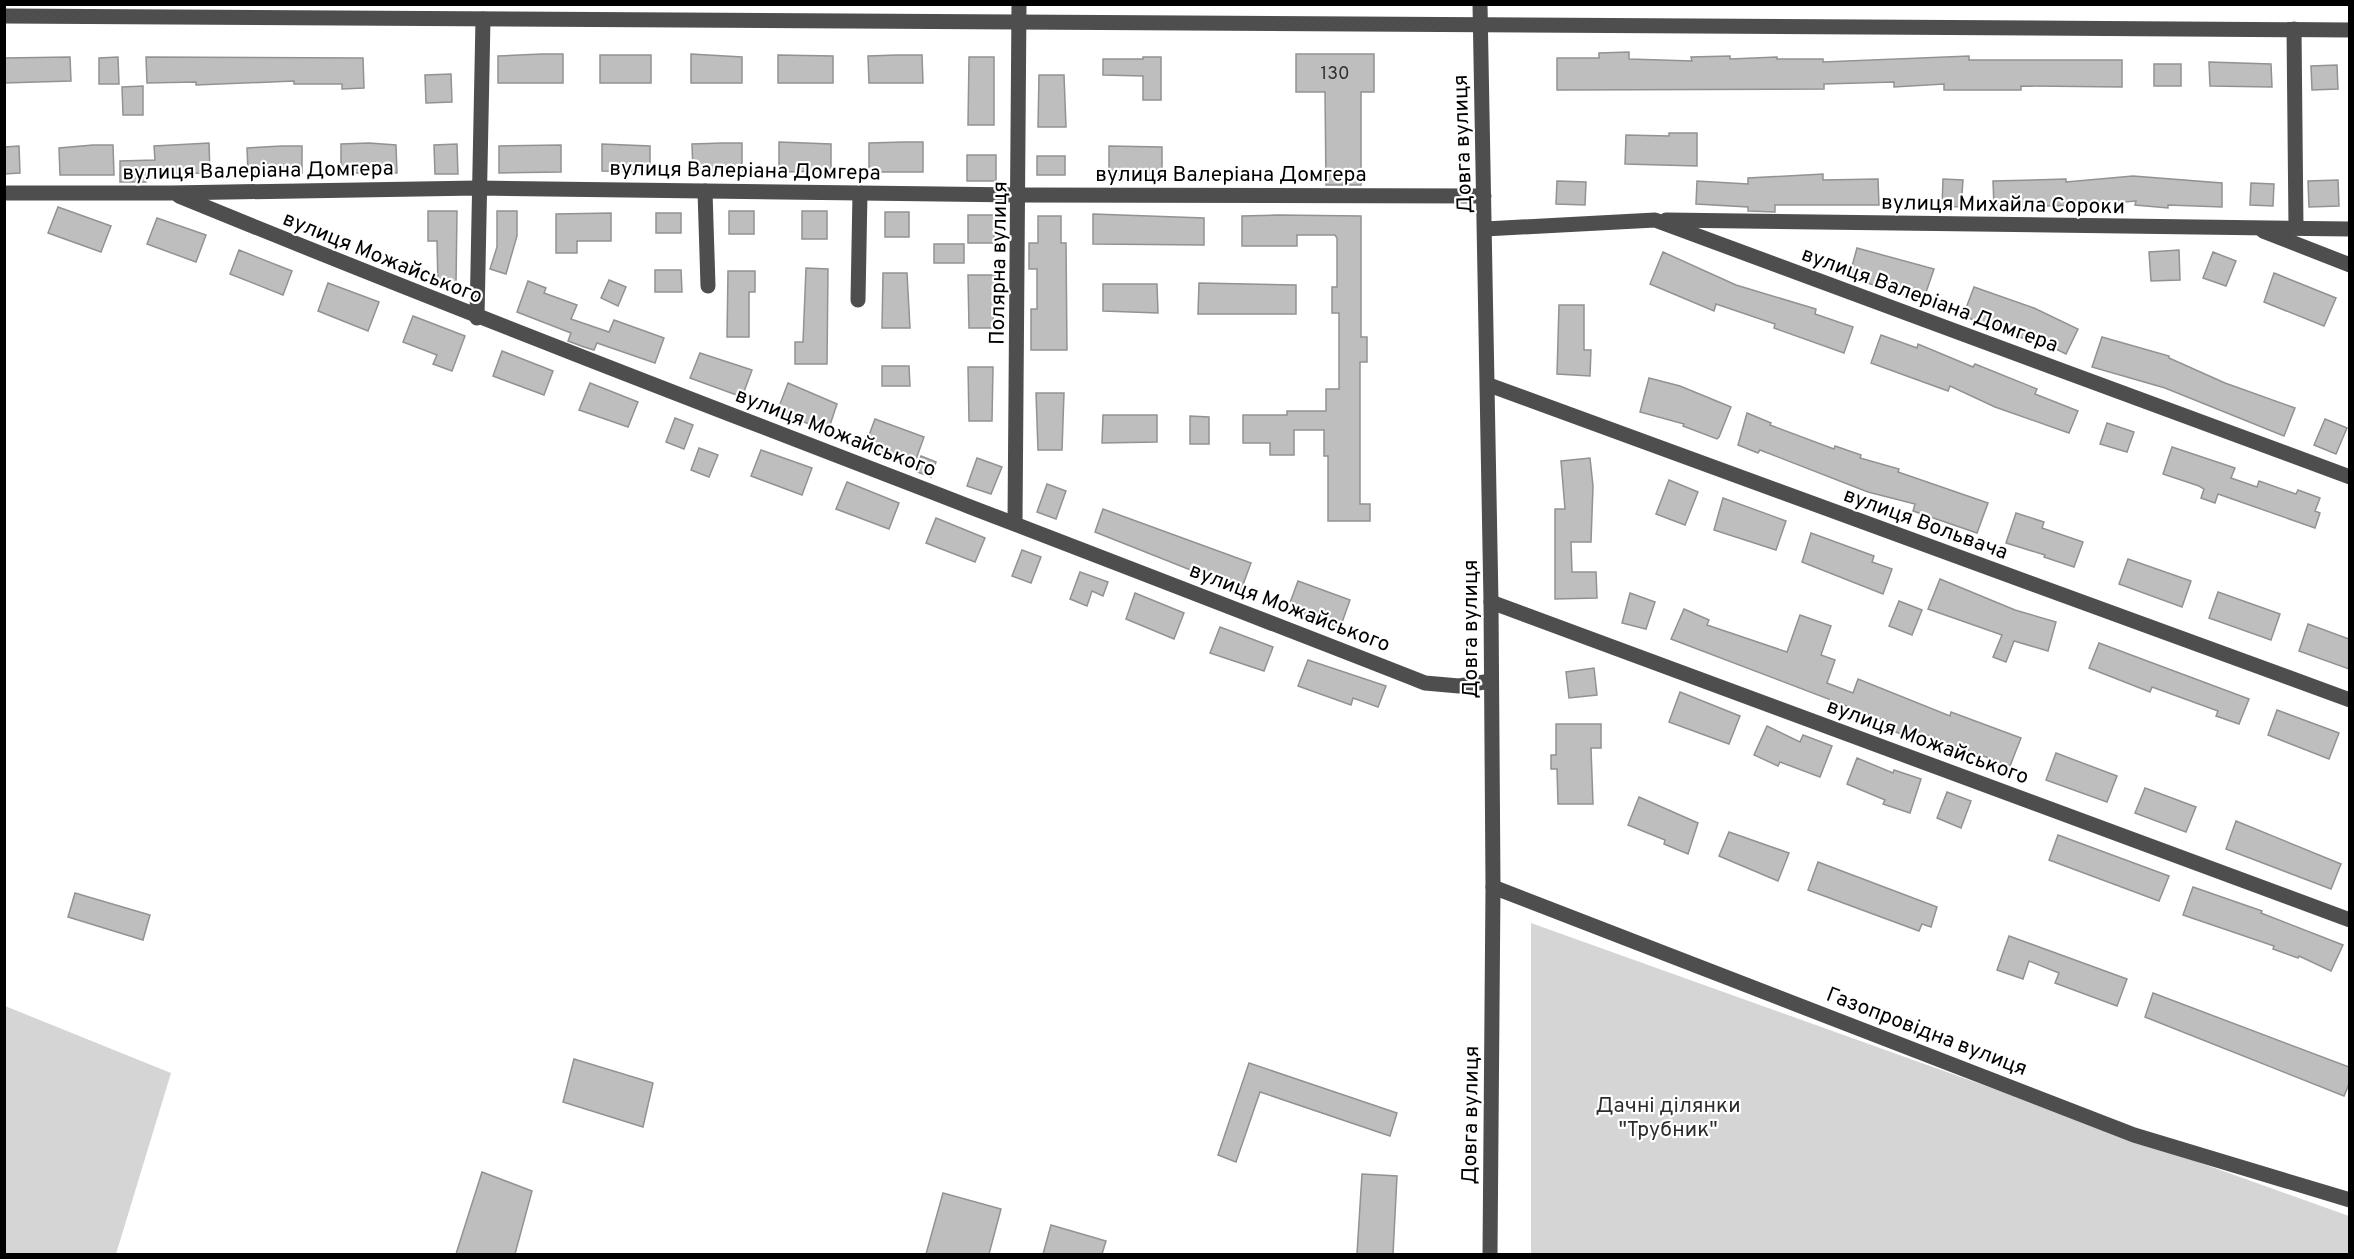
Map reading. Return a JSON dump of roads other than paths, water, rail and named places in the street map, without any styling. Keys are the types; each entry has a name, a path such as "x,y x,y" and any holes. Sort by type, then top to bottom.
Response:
{"street":[{"name":"Полярна вулиця","path":"1015,523 1020,195 1019,4"},
{"name":"Довга вулиця","path":"1480,4 1489,384 1491,602 1493,887 1490,1254"},
{"path":"4,16 456,12 483,19 1480,27 2349,30"},
{"path":"477,318 483,19"},
{"path":"2295,30 2296,228"},
{"name":"вулиця Валеріана Домгера","path":"4,193 478,188 1020,195 1485,196"},
{"path":"705,191 708,286"},
{"name":"вулиця Можайського","path":"171,193 477,318 1015,523 1425,683 1459,686 1491,681"},
{"path":"858,300 860,193"},
{"name":"вулиця Валеріана Домгера","path":"1485,229 1655,220 2349,477"},
{"name":"вулиця Михайла Сороки","path":"1655,220 2349,229"},
{"path":"2253,228 2349,265"},
{"name":"вулиця Вольвача","path":"1489,384 2349,700"},
{"name":"вулиця Можайського","path":"1491,602 2349,920"},
{"name":"Газопровідна вулиця","path":"1493,887 2134,1135 2349,1200"}],"park label":[{"name":"Дачні ділянки \"Трубник\"","path":"1668,1117"}]}
